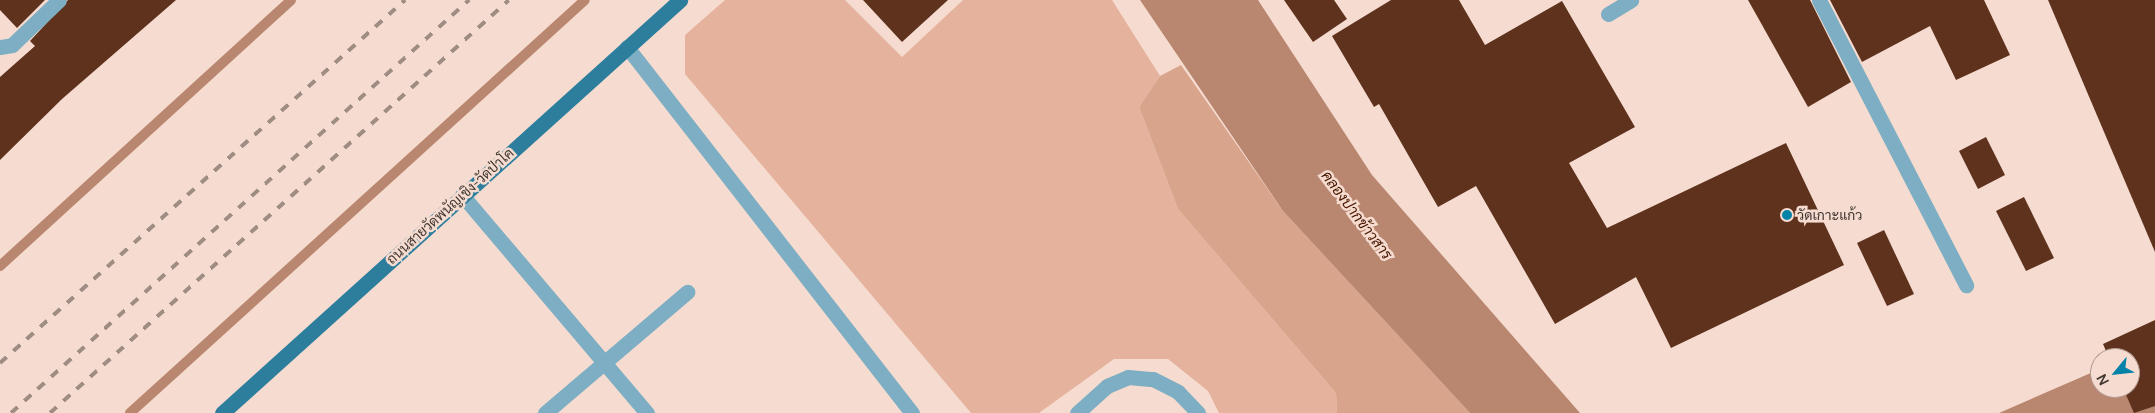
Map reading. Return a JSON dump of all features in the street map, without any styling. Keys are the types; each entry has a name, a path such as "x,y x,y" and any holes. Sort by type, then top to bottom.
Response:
{"main road":[{"name":"ถนนสายวัดพนัญเชิง-วัดป่าโค","path":"222,413 680,0"}],"street":[{"path":"0,47 12,45 59,0"},
{"path":"1608,14 1631,0"},
{"path":"1819,0 1966,285"},
{"path":"627,47 912,413"},
{"path":"462,195 647,413"},
{"path":"545,413 686,292"},
{"path":"1077,413 1107,386 1128,376 1153,380 1178,392 1198,413"}],"shaded area":[{"path":"725,0 845,0 902,57 963,0 1112,0 1160,76 1139,107 1178,209 1336,393 1337,413 1219,413 1208,391 1168,359 1114,359 1039,413 971,413 685,74 685,35"},
{"path":"1181,65 1283,211 1470,413 1337,413 1336,393 1178,209 1139,107 1160,76"}],"water":[{"name":"คลองปากข้าวสาร","path":"1140,0 1258,0 1372,175 1580,413 1470,413 1283,211"},
{"path":"2155,345 2155,413 1999,413 2090,373 2090,398 2140,398 2140,353"}],"building":[{"path":"0,0 45,0 17,28 0,10"},
{"path":"68,0 176,0 62,99 0,160 0,77 35,46 30,41"},
{"path":"863,0 948,0 902,42"},
{"path":"1284,0 1334,0 1347,19 1313,42"},
{"path":"1391,0 1459,0 1485,45 1562,1 1635,127 1569,163 1607,228 1786,143 1844,265 1671,348 1636,277 1555,324 1476,186 1438,207 1379,104 1374,107 1332,36"},
{"path":"1748,0 1810,0 1851,82 1808,107"},
{"path":"1830,0 1984,0 2010,55 1956,80 1930,26 1862,62"},
{"path":"2048,0 2155,0 2155,252"},
{"path":"1986,137 2005,175 1978,189 1959,151"},
{"path":"2024,197 2054,258 2026,271 1996,211"},
{"path":"1884,230 1914,294 1887,306 1857,243"},
{"path":"2155,320 2155,406 2134,413 2127,398 2140,398 2140,348 2105,348 2103,344"}],"waterway":[{"path":"0,266 291,0"},
{"path":"130,413 585,0"}],"railway":[{"path":"0,363 405,0"},
{"path":"11,413 469,0"},
{"path":"50,413 509,0"}],"place":[{"name":"วัดเกาะแก้ว","path":"1787,215"}]}
